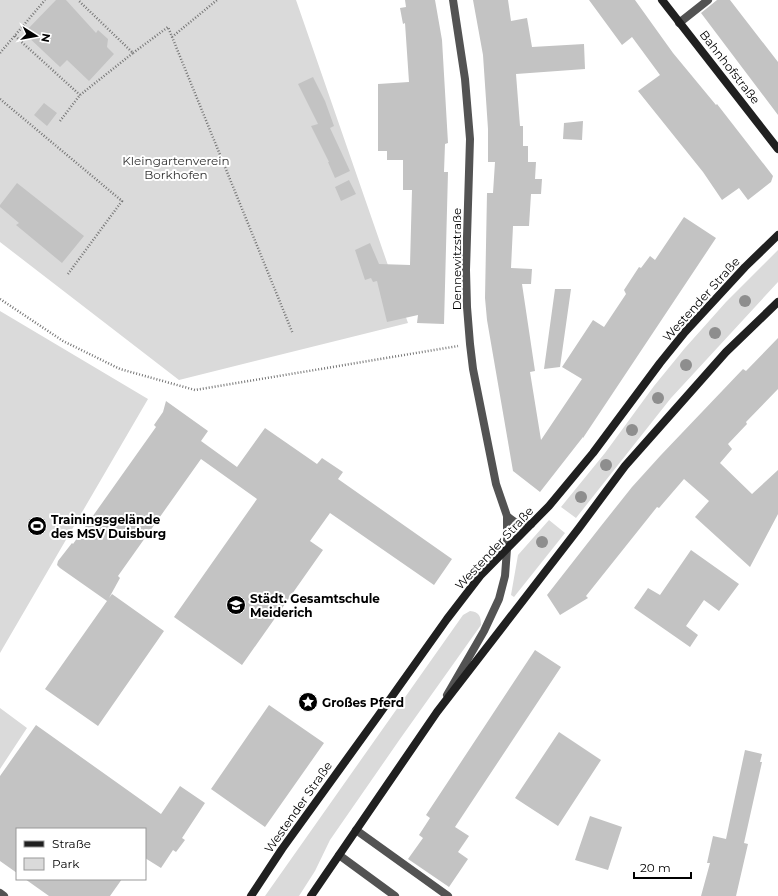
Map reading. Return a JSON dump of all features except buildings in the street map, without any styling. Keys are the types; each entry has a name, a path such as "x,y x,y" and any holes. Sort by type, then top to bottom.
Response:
{"main road":[{"name":"Bahnhofstraße","path":"662,0 778,149"},
{"name":"Westender Straße","path":"252,896 282,849 447,619 480,576 549,506 593,453 685,332 745,267 778,235"},
{"path":"311,896 437,712 579,528 624,466 726,352 778,302"}],"street":[{"name":"Dennewitzstraße","path":"437,712 484,631 499,599 505,576 507,550 507,516 496,484 473,369 470,344 466,270 470,139 465,79 452,0"},
{"path":"680,22 708,0"},
{"path":"507,516 514,523 522,525 531,524"},
{"path":"356,830 448,896"},
{"path":"339,855 395,896"},
{"path":"0,893 4,896"}],"path":[{"path":"0,53 46,0"},
{"path":"78,0 132,53"},
{"path":"172,37 217,0"},
{"path":"60,121 80,95 132,53 168,27 293,334"},
{"path":"15,36 80,95"},
{"path":"0,99 122,201 68,274"},
{"path":"0,299 63,341 120,369 195,390 470,344"}],"green space":[{"name":"Kleingartenverein Borkhofen","path":"0,0 296,0 408,323 179,380 0,242"},
{"path":"778,250 778,282 671,398 576,518 561,507 605,453 654,386 685,348 726,302"},
{"name":"Trainingsgelände des MSV Duisburg","path":"0,311 148,399 0,653"},
{"path":"549,520 565,533 514,597 511,595 518,555"},
{"path":"470,611 476,612 479,615 481,625 330,840 315,871 299,896 265,896 463,615"},
{"path":"0,708 27,728 0,769"}],"place":[{"name":"Trainingsgelände des MSV Duisburg","path":"37,526"},
{"name":"Städt. Gesamtschule Meiderich","path":"236,605"},
{"name":"Großes Pferd","path":"308,702"}]}
